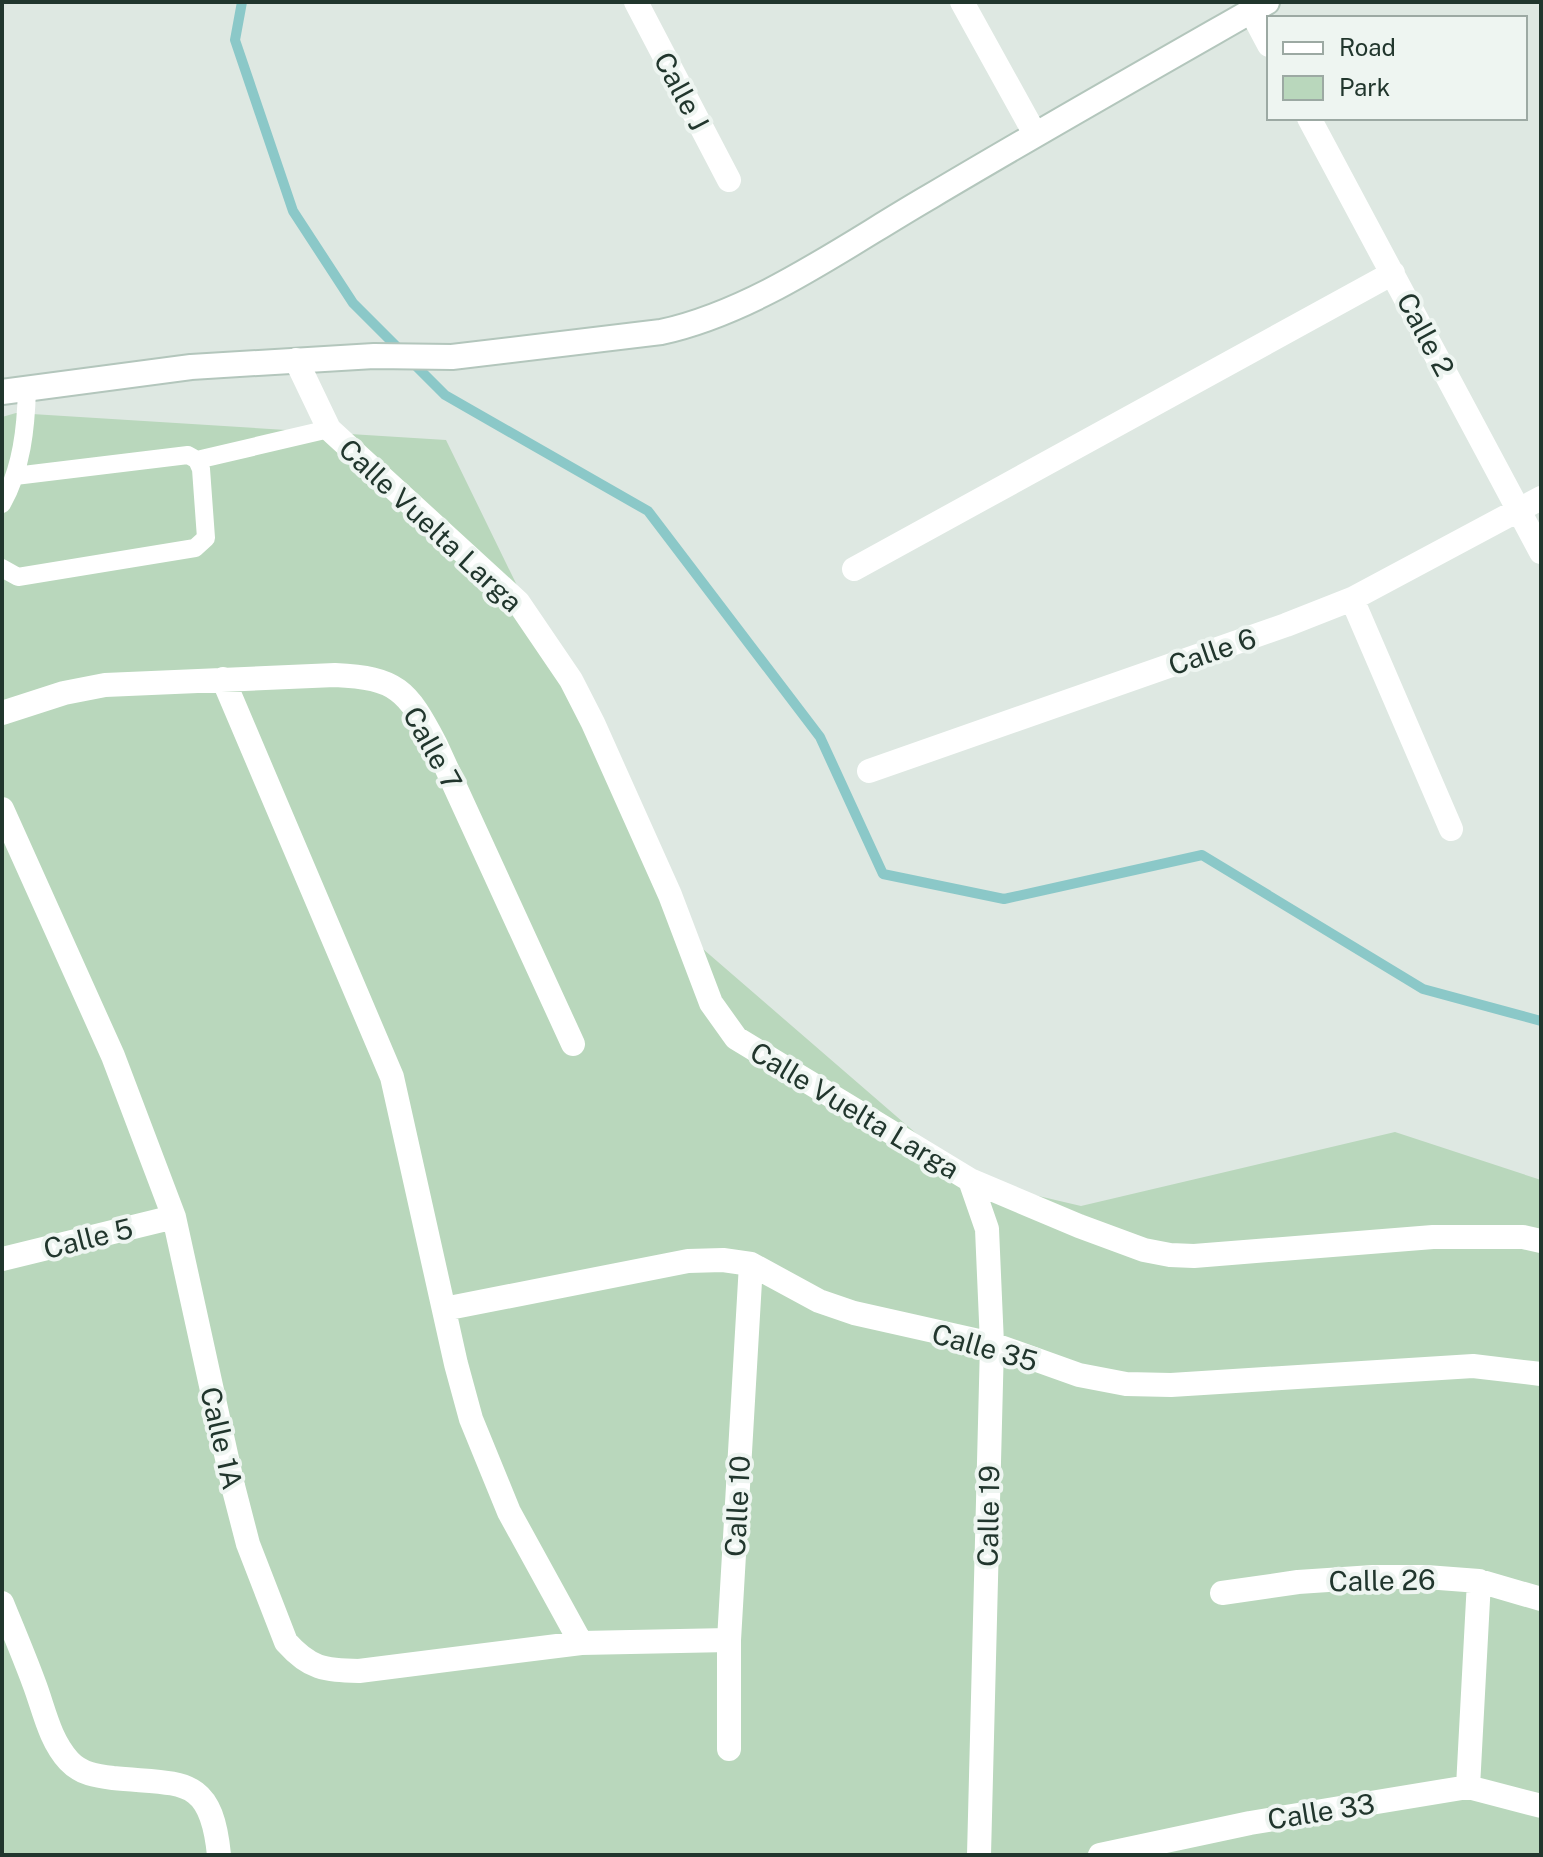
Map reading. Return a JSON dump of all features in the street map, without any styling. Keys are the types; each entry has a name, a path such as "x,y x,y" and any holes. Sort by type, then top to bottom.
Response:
{"street":[{"name":"Calle J","path":"636,2 729,180"},
{"path":"962,2 1035,134"},
{"path":"2,392 191,367 374,356 452,357 661,332 695,325 789,279 1259,7 1267,37"},
{"name":"Calle 2","path":"1310,120 1393,273 1530,504 1541,552"},
{"path":"854,569 1393,273"},
{"name":"Calle Vuelta Larga","path":"296,360 329,429 518,602 562,667 593,723 670,895 711,1003 736,1038 970,1180 1144,1250 1170,1255 1250,1253 1344,1242 1433,1237 1523,1237 1541,1241"},
{"name":"Calle 6","path":"869,771 1352,599 1530,504"},
{"path":"1352,599 1451,829"},
{"name":"Calle 7","path":"2,713 64,693 105,685 335,675 370,677 386,683 412,703 435,743 573,1044"},
{"path":"223,679 392,1077 471,1419 509,1512 581,1643"},
{"name":"Calle 1A","path":"2,809 113,1056 174,1217 229,1471 248,1544 286,1642 296,1653 324,1670 359,1671 581,1643 729,1640"},
{"name":"Calle 19","path":"970,1180 987,1229 992,1344 979,1855"},
{"name":"Calle 5","path":"2,1259 174,1217"},
{"name":"Calle 35","path":"444,1309 688,1261 723,1260 751,1264 819,1301 854,1313 992,1344 1079,1375 1126,1384 1171,1385 1473,1366 1541,1374"},
{"name":"Calle 10","path":"729,1749 729,1640 751,1264"},
{"name":"Calle 26","path":"1222,1593 1298,1582 1426,1577 1479,1581 1541,1599"},
{"path":"1468,1787 1479,1581"},
{"path":"2,1603 49,1729 69,1760 94,1776 182,1785 195,1792 205,1801 213,1816 219,1855"},
{"name":"Calle 33","path":"1100,1855 1250,1823 1468,1787 1541,1806"}],"lane":[{"path":"2,504 15,476 26,427 27,388"},
{"path":"197,460 329,429"},
{"path":"2,568 18,577 195,548 206,538 201,469 197,460 188,455 15,476"}],"green space":[{"path":"16,413 446,440 688,936 970,1180 1081,1206 1395,1132 1541,1180 1541,1855 2,1855 2,417"}],"waterway":[{"path":"242,2 235,40 293,211 353,303 445,395 648,511 820,737 883,874 1004,899 1202,855 1423,989 1541,1021"}]}
